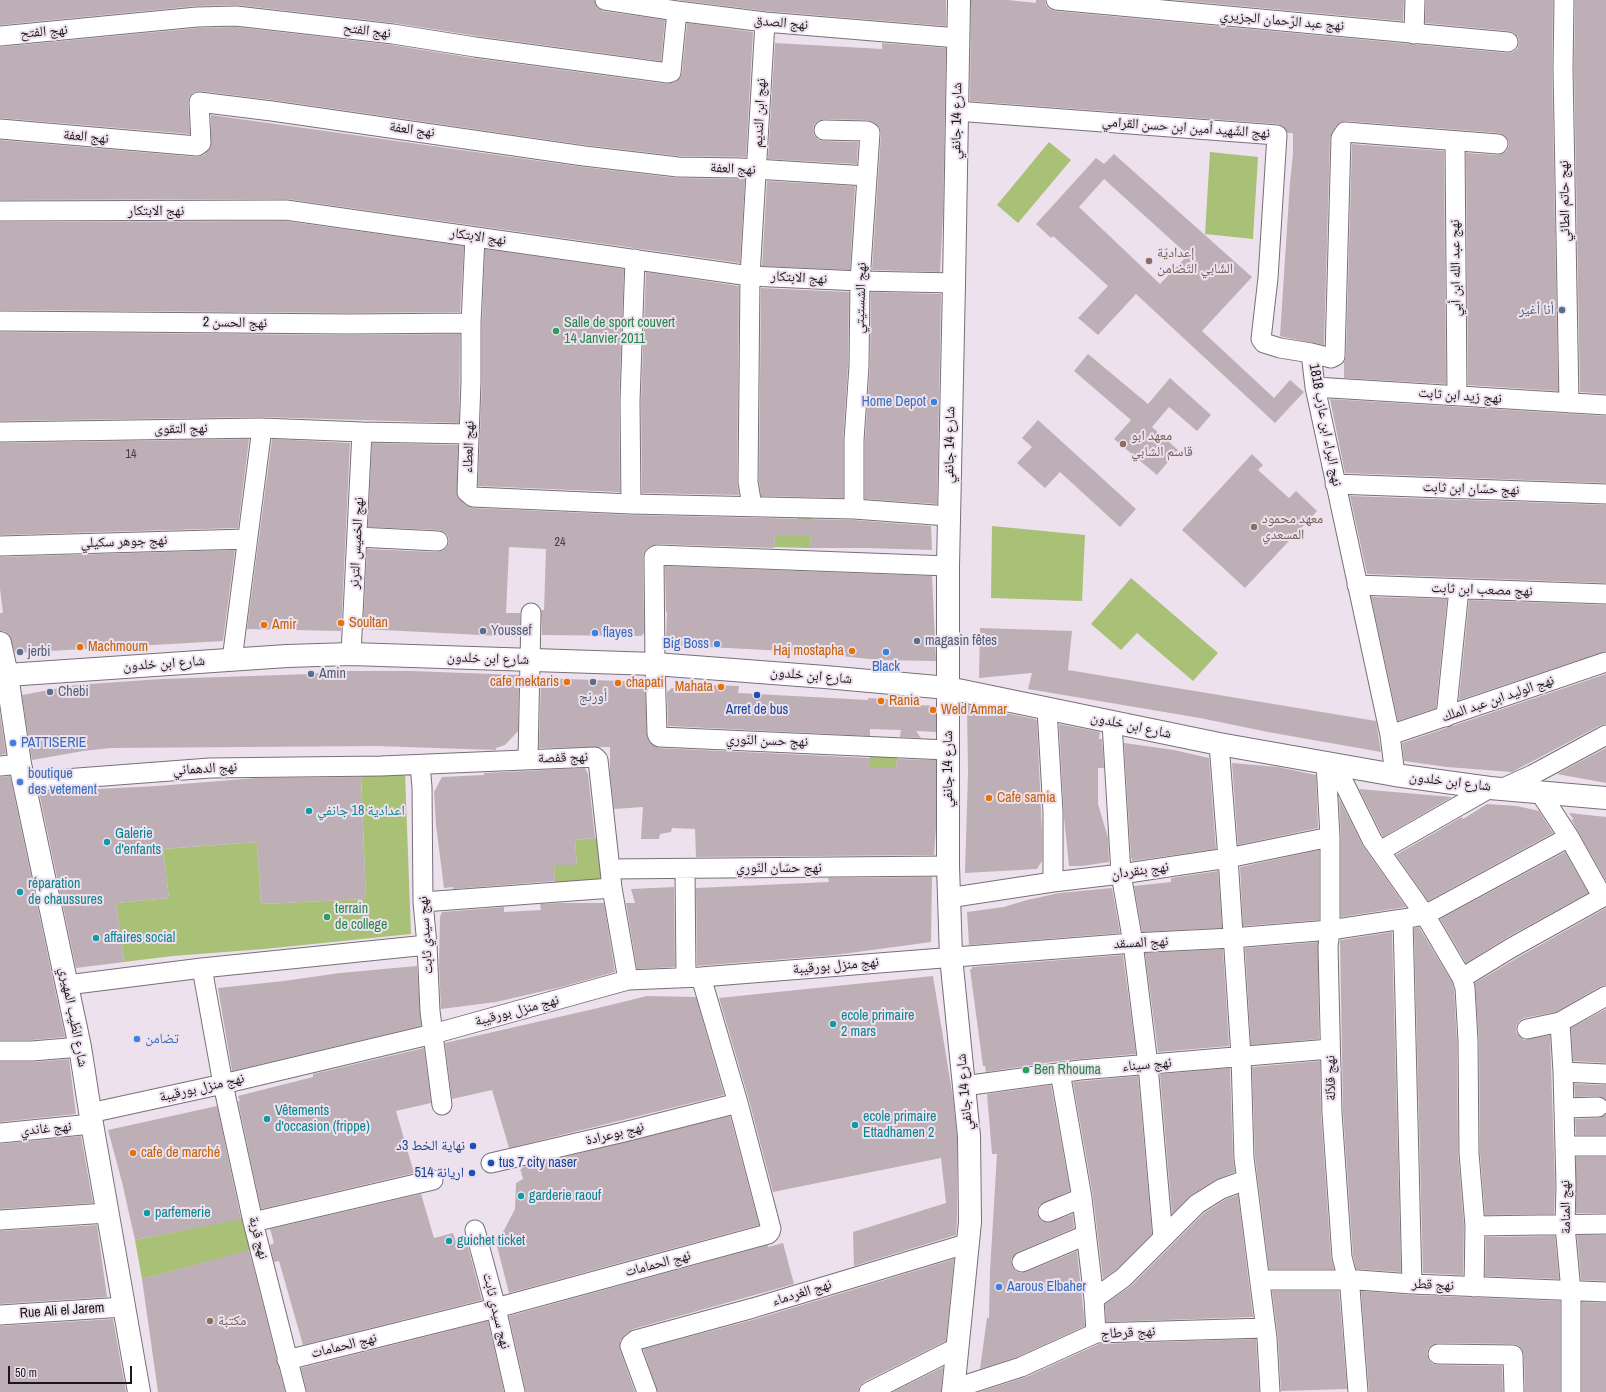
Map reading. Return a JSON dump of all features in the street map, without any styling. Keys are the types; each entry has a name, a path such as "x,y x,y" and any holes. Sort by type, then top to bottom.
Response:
{"street":[{"name":"نهج الصدق","path":"605,0 658,4 677,11 765,22 958,38"},
{"name":"شارع 14 جانفي","path":"953,1391 969,1243 970,1177 964,1086 951,957 948,898 948,516 959,0"},
{"name":"نهج عبد الرّحمان الجزيري","path":"1056,0 1508,42"},
{"path":"1414,34 1415,0"},
{"name":"نهج حاتم الطائي","path":"1564,0 1563,68 1569,403"},
{"name":"نهج الفتح","path":"0,36 197,17 236,16 393,34 668,73 670,72 677,11"},
{"name":"نهج ابن النديم","path":"752,506 748,482 750,276 765,22"},
{"name":"نهج العفة","path":"0,129 198,146 201,143 199,102 296,114 584,156 678,166 867,176"},
{"name":"نهج الشّهيد أمين ابن حسن القرامي","path":"956,111 1277,135 1268,278 1261,339 1264,344 1311,353"},
{"name":"نهج الشستيتي","path":"824,130 870,133 860,281 859,366 854,440 854,509"},
{"name":"نهج البراء ابن عازب 1818","path":"1395,776 1390,734 1335,484 1315,386 1311,353 1331,358 1335,356 1342,134 1345,132 1498,144"},
{"name":"نهج عبد الله ابن أبي","path":"1455,141 1457,395"},
{"name":"نهج الابتكار","path":"0,211 286,210 750,276 860,281 954,283"},
{"name":"نهج العطاء","path":"475,237 471,323 468,492 473,497 631,504 854,509 948,516"},
{"path":"631,504 630,401 635,259"},
{"name":"نهج الحسن 2","path":"0,321 349,324 471,323"},
{"name":"نهج زيد ابن ثابت","path":"1315,386 1606,405"},
{"path":"232,660 262,428"},
{"name":"نهج التقوى","path":"0,432 262,428 469,434"},
{"name":"نهج الخميس الترنر","path":"351,654 362,432"},
{"name":"نهج حسّان ابن ثابت","path":"1335,484 1606,494"},
{"path":"357,537 438,541"},
{"name":"نهج جوهر سكيلي","path":"0,546 247,539"},
{"name":"نهج حسن النّوري","path":"948,566 657,555 654,557 656,733 660,737 948,750"},
{"name":"نهج مصعب ابن ثابت","path":"1357,585 1606,594"},
{"path":"1446,717 1459,589"},
{"path":"528,759 531,613"},
{"name":"شارع الطّيب المهيري","path":"0,643 15,770 67,985 80,1047 107,1213 139,1392"},
{"name":"شارع ابن خلدون","path":"4,675 351,654 655,664 948,688 1219,744 1395,776 1495,788 1606,798"},
{"name":"نهج الوليد ابن عبد الملك","path":"1390,734 1446,717 1606,662"},
{"path":"1047,709 1053,812 1053,882"},
{"path":"1112,722 1121,874 1133,943 1148,1065 1163,1238"},
{"path":"1380,851 1495,788 1532,775 1606,735"},
{"path":"1219,744 1241,1056 1246,1180 1267,1338 1270,1392"},
{"name":"نهج قفصة","path":"420,765 528,759 597,758 610,869"},
{"path":"1332,764 1339,773 1372,840 1425,915 1462,978 1466,991 1469,1153 1475,1226 1474,1287"},
{"name":"نهج قلاّلة","path":"1332,764 1330,930 1328,947 1332,1113 1342,1257 1348,1281 1358,1392"},
{"name":"نهج الدهماني","path":"15,770 420,765"},
{"name":"نهج سيدي ثابت","path":"420,765 422,787 423,902 433,1034 442,1105"},
{"path":"1462,978 1511,948 1601,898 1602,894 1569,837 1539,791"},
{"name":"نهج بنقردان","path":"948,898 1228,858 1330,837"},
{"name":"نهج المسقد","path":"951,957 1330,930 1425,915 1569,837"},
{"name":"نهج حسّان النّوري","path":"610,869 948,866"},
{"path":"610,869 628,980"},
{"name":"نهج الحمامات","path":"287,1360 496,1308 768,1234 770,1232 772,1229 738,1104 693,977 685,869"},
{"path":"423,902 612,888"},
{"path":"1403,919 1412,1284"},
{"path":"67,985 202,968 427,945"},
{"name":"نهج منزل بورقيبة","path":"91,1118 222,1084 433,1034 628,980 693,977 951,957"},
{"name":"نهج قربة","path":"202,968 222,1084 253,1222 296,1392"},
{"path":"1527,1029 1560,1022 1606,996"},
{"name":"نهج المنامة","path":"1560,1022 1565,1146 1565,1226 1571,1291 1571,1392"},
{"path":"0,1051 32,1051 80,1047"},
{"name":"نهج سيناء","path":"964,1086 1060,1072 1330,1049"},
{"path":"1060,1072 1082,1198 1094,1299 1096,1333"},
{"path":"1563,1072 1606,1074"},
{"name":"نهج بوعرادة","path":"491,1163 626,1132 738,1104"},
{"path":"1564,1108 1598,1107"},
{"name":"نهج غاندي","path":"0,1133 91,1118"},
{"path":"1565,1146 1606,1146"},
{"path":"253,1222 433,1180"},
{"path":"1094,1299 1123,1278 1197,1204 1221,1189 1246,1180"},
{"path":"1048,1212 1082,1198"},
{"path":"0,1220 107,1213"},
{"path":"1475,1226 1565,1226 1606,1224"},
{"name":"نهج سيدي ثابت","path":"475,1230 496,1308 515,1392"},
{"path":"1022,1262 1086,1235"},
{"name":"نهج الغردماء","path":"647,1392 630,1346 633,1342 753,1308 969,1243"},
{"name":"نهج قطر","path":"1260,1280 1348,1281 1606,1292"},
{"name":"Rue Ali el Jarem","path":"0,1315 124,1307"},
{"name":"نهج قرطاج","path":"953,1391 1021,1367 1096,1333 1265,1328"},
{"path":"869,1392 958,1347"},
{"path":"1438,1354 1513,1355 1514,1392"}],"green space":[{"path":"1049,142 1071,160 1018,223 997,205"},
{"path":"1210,152 1258,157 1253,239 1205,234"},
{"path":"798,512 813,512 810,548 774,547 775,536 797,536"},
{"path":"992,526 1085,535 1082,601 991,598"},
{"path":"1131,578 1218,653 1193,681 1137,633 1121,650 1091,624"},
{"path":"870,751 898,752 896,768 885,768 884,810 869,804"},
{"path":"405,773 411,934 264,949 173,956 124,962 116,903 169,898 163,849 257,842 261,904 366,899 361,774"},
{"path":"597,838 601,882 555,884 554,865 577,865 575,840"},
{"path":"247,1217 255,1249 142,1279 135,1240"}],"building":[{"path":"0,0 594,0 598,8 603,11 665,20 661,61 394,23 237,5 196,6 0,25"},
{"path":"678,0 946,0 946,26 766,11"},
{"path":"971,0 1008,0 1036,3 1036,0 1045,0 1049,9 1055,11 1507,53 1513,52 1517,49 1519,43 1518,37 1514,33 1509,31 1425,23 1426,0 1553,0 1552,68 1558,391 1468,385 1466,153 1502,154 1507,151 1509,145 1508,140 1504,135 1499,133 1346,121 1341,122 1336,126 1330,138 1324,345 1283,337 1280,336 1293,154 1293,133 1287,133 1283,126 1278,124 970,101"},
{"path":"1175,0 1404,0 1403,21"},
{"path":"1575,0 1606,0 1606,394 1580,392 1574,68"},
{"path":"687,23 753,32 746,157 679,156 585,145 273,100 200,91 194,92 189,97 190,134 0,118 0,47 198,28 236,27 392,45 473,58 667,84 675,82 680,78 682,73"},
{"path":"775,43 882,49 882,43 946,48 943,214 940,272 872,270 881,134 880,128 873,122 867,120 824,119 818,121 814,125 814,135 819,140 858,142 857,164 768,159"},
{"path":"211,115 583,167 677,178 745,179 740,263 287,199 0,200 0,140 197,157 204,155 211,147"},
{"path":"1352,144 1444,151 1446,384 1344,378 1344,362 1346,356"},
{"path":"1114,154 1252,277 1202,331 1274,398 1290,380 1304,392 1275,423 1136,294 1098,335 1078,318 1108,286 1053,236 1051,238 1036,224 1096,158 1104,164","holes":["1104,179 1188,255 1160,284 1079,207"]},
{"path":"767,181 855,186 850,270 762,266"},
{"path":"285,221 464,246 460,312 349,313 0,310 0,222"},
{"name":"Salle de sport couvert 14 Janvier 2011","path":"485,249 624,269 619,401 620,492 478,486"},
{"path":"646,272 739,286 737,482 739,495 642,493 641,401"},
{"path":"761,288 849,292 848,366 843,440 843,498 761,496 759,481"},
{"path":"871,292 941,294 937,504 865,499 865,440 870,367"},
{"path":"0,332 349,335 460,334 459,423 262,417 0,421"},
{"path":"1088,354 1148,404 1170,378 1211,415 1197,431 1169,407 1152,427 1178,450 1157,475 1114,439 1131,420 1074,371"},
{"path":"1330,399 1606,416 1606,483 1345,473"},
{"path":"1038,420 1136,509 1120,527 1060,472 1045,488 1017,463 1032,447 1022,438"},
{"path":"249,439 238,528 0,535 0,443"},
{"path":"272,439 350,443 341,631 247,629"},
{"path":"372,443 458,445 457,496 466,505 473,508 631,515 853,520 931,526 932,550 810,548 811,536 775,536 774,548 657,544 648,548 644,552 643,557 644,633 641,636 542,635 541,610 544,610 546,549 509,547 506,613 520,613 520,637 363,629 367,549 437,552 443,551 449,542 448,536 439,530 368,527"},
{"path":"1252,454 1263,465 1258,470 1289,498 1296,491 1317,511 1245,588 1182,530"},
{"path":"1350,496 1606,505 1606,583 1367,574"},
{"path":"235,550 223,641 15,653 9,635 4,631 0,631 0,613 3,613 0,589 0,557"},
{"path":"665,566 932,576 936,661 879,660 804,652 670,645 666,640 667,611 666,613"},
{"path":"1371,597 1447,599 1436,708 1398,721"},
{"path":"1469,600 1606,605 1606,651 1459,700"},
{"path":"980,628 1072,631 1068,670 1376,721 1381,752 1268,732 1200,718 1028,689 1032,673 979,678"},
{"path":"329,671 411,671 519,675 518,731 505,745 496,748 496,750 376,746 111,748 83,751 32,760 22,695 76,685 161,679 311,674"},
{"path":"1606,674 1606,724 1601,725 1512,772 1447,767 1404,761 1402,743"},
{"path":"541,678 645,682 647,736 650,743 659,748 870,758 870,768 896,768 897,759 936,760 936,828 934,855 696,857 695,829 672,828 671,832 660,834 659,839 641,839 643,807 614,809 610,773 610,747 539,748"},
{"path":"706,685 739,686 738,693 868,700 868,698 903,700 902,704 936,706 936,732 916,731 921,738 900,737 901,730 870,729 870,736 668,726 667,692 672,688 706,690"},
{"path":"967,705 1035,719 1037,721 1042,861 1037,869 965,873 968,773"},
{"path":"0,714 6,754 0,755"},
{"path":"1059,724 1100,732 1099,739 1102,739 1104,768 1098,768 1098,804 1108,838 1109,862 1082,866 1069,866 1064,817"},
{"path":"1124,743 1174,750 1209,758 1216,849 1132,861"},
{"path":"1606,748 1606,783 1557,774"},
{"path":"1232,763 1278,767 1316,775 1318,828 1238,845"},
{"path":"585,768 588,774 595,838 575,840 577,865 554,865 555,881 453,889 453,887 444,888 436,825 434,792 442,777 484,775 484,773"},
{"path":"10,776 65,1037 32,1040 0,1040 0,777"},
{"path":"361,777 366,899 261,904 257,842 163,849 169,898 116,903 124,962 76,968 39,792 157,786 257,778"},
{"path":"1359,789 1382,791 1452,797 1383,837"},
{"path":"1339,798 1363,846 1406,907 1341,917 1341,837"},
{"path":"1487,804 1517,806 1539,811 1553,833 1428,901 1396,855 1462,817 1463,819"},
{"path":"1569,813 1606,817 1606,881 1571,819 1574,820"},
{"path":"1319,850 1319,920 1243,926 1240,867"},
{"path":"1565,852 1588,893 1506,938 1466,963 1440,919"},
{"path":"1218,871 1222,928 1142,932 1134,886 1171,882 1171,878"},
{"path":"932,877 931,942 835,955 697,966 696,888 829,882 828,878"},
{"path":"674,887 675,967 637,969 626,903 635,903 631,889"},
{"path":"1112,888 1120,933 969,945 967,912 1004,907 1059,893"},
{"path":"604,903 615,972 561,987 496,1002 441,1009 439,965 440,917 442,912 504,907 504,912 541,910 540,904"},
{"path":"1606,908 1606,985 1601,986 1556,1012 1524,1018 1519,1021 1516,1026 1516,1032 1524,1040 1550,1035 1555,1185 1554,1214 1485,1215 1480,1152 1479,1040 1475,983"},
{"path":"1419,927 1452,982 1454,990 1457,1040 1458,1153 1464,1226 1463,1275 1423,1273 1414,928"},
{"path":"1392,932 1401,1272 1356,1269 1353,1255 1343,1112 1340,940"},
{"path":"1318,942 1319,1039 1251,1045 1245,948"},
{"path":"1223,949 1229,1046 1158,1052 1145,953"},
{"path":"1123,955 1136,1054 1058,1061 986,1072 985,1066 983,1066 970,969 972,969 972,967"},
{"path":"417,966 421,1026 232,1071 218,988 340,973"},
{"path":"933,976 953,1098 957,1137 956,1235 854,1266 853,1232 946,1203 941,1158 773,1192 749,1100 719,998"},
{"path":"647,996 696,997 724,1095 509,1148 492,1090 452,1099 445,1043"},
{"path":"1606,1009 1606,1063 1573,1061 1571,1028"},
{"path":"424,1048 431,1103 396,1111 414,1173 261,1209 238,1096 313,1077 313,1074"},
{"path":"69,1059 76,1114 0,1122 0,1062 33,1062"},
{"path":"1320,1061 1321,1114 1331,1258 1334,1269 1269,1269 1255,1157 1252,1067"},
{"path":"1230,1068 1233,1158 1235,1172 1215,1180 1191,1195 1172,1214 1160,1074"},
{"path":"1138,1076 1152,1234 1116,1270 1103,1279 1093,1196 1073,1082"},
{"path":"1574,1084 1606,1085 1606,1100 1598,1096 1575,1097"},
{"path":"1051,1085 1070,1191 1040,1205 1037,1210 1038,1216 1041,1220 1047,1223 1073,1214 1074,1228 1018,1252 1011,1260 1012,1266 1020,1273 1026,1272 1077,1251 1085,1326 1017,1357 980,1369 987,1318 989,1318 990,1271 997,1154 992,1154 987,1094"},
{"path":"217,1106 241,1219 135,1240 122,1182 108,1130"},
{"path":"1606,1114 1606,1135 1576,1135 1575,1119 1598,1118"},
{"path":"730,1116 759,1225 509,1293 495,1238 501,1236 515,1209 516,1183 523,1179 520,1168"},
{"path":"81,1136 93,1203 0,1209 0,1144"},
{"path":"1576,1157 1606,1157 1606,1213 1576,1213"},
{"path":"421,1194 434,1238 453,1233 457,1245 467,1243 482,1300 303,1345 279,1261 274,1262 270,1245 274,1243 270,1229"},
{"path":"1238,1195 1253,1317 1106,1322 1105,1304 1131,1286 1204,1213 1226,1199"},
{"path":"97,1225 107,1297 0,1304 0,1231"},
{"path":"1577,1235 1606,1235 1606,1281 1581,1280"},
{"path":"1555,1236 1559,1279 1485,1276 1486,1237"},
{"path":"783,1243 794,1284 633,1329 624,1336 620,1341 620,1350 635,1392 526,1392 509,1316 768,1245 768,1247"},
{"name":"مكتبة","path":"249,1250 285,1392 158,1392 142,1279"},
{"path":"954,1259 946,1341 864,1382 860,1386 858,1392 658,1392 643,1349 756,1319"},
{"path":"1272,1291 1339,1291 1347,1389 1281,1391 1278,1337"},
{"path":"1361,1291 1412,1295 1560,1301 1560,1392 1525,1392 1524,1355 1522,1349 1518,1345 1438,1343 1432,1345 1428,1349 1427,1353 1429,1360 1433,1364 1502,1366 1503,1392 1369,1392"},
{"path":"1582,1302 1606,1303 1606,1392 1582,1392"},
{"path":"113,1319 126,1392 0,1392 0,1326"},
{"path":"488,1321 504,1392 307,1392 301,1368"},
{"path":"1256,1339 1259,1392 979,1392 1026,1377 1099,1344"},
{"path":"943,1367 941,1392 893,1392"}],"place":[{"name":"إعداديّة الشّابي التّضامن","path":"1149,261"},
{"name":"أنا أغير","path":"1562,310"},
{"name":"Salle de sport couvert 14 Janvier 2011","path":"556,331"},
{"name":"Home Depot","path":"934,402"},
{"name":"معهد ابو قاسم الشابي","path":"1123,444"},
{"name":"معهد محمود المسعدي","path":"1254,527"},
{"name":"Soultan","path":"341,623"},
{"name":"Amir","path":"264,625"},
{"name":"Youssef","path":"483,631"},
{"name":"flayes","path":"595,633"},
{"name":"magasin fêtes","path":"917,641"},
{"name":"Big Boss","path":"717,644"},
{"name":"Machmoum","path":"80,647"},
{"name":"Haj mostapha","path":"852,651"},
{"name":"jerbi","path":"20,652"},
{"name":"Black","path":"886,652"},
{"name":"Amin","path":"311,674"},
{"name":"cafe mektaris","path":"567,682"},
{"name":"أورنج","path":"593,682"},
{"name":"chapati","path":"618,683"},
{"name":"Mahata","path":"721,687"},
{"name":"Chebi","path":"50,692"},
{"name":"Arret de bus","path":"757,695"},
{"name":"Rania","path":"881,701"},
{"name":"Weld Ammar","path":"933,710"},
{"name":"PATTISERIE","path":"13,743"},
{"name":"boutique des vetement","path":"20,782"},
{"name":"Cafe samia","path":"989,798"},
{"name":"اعدادية 18 جانفي","path":"309,811"},
{"name":"Galerie d'enfants","path":"107,842"},
{"name":"réparation de chaussures","path":"20,892"},
{"name":"terrain de college","path":"327,917"},
{"name":"affaires social","path":"96,938"},
{"name":"ecole primaire 2 mars","path":"833,1024"},
{"name":"تضامن","path":"137,1039"},
{"name":"Ben Rhouma","path":"1026,1070"},
{"name":"Vêtements d'occasion (frippe)","path":"267,1119"},
{"name":"ecole primaire Ettadhamen 2","path":"855,1125"},
{"name":"نهاية الخط 3د","path":"473,1146"},
{"name":"cafe de marché","path":"133,1153"},
{"name":"tus 7 city naser","path":"491,1163"},
{"name":"514 اريانة","path":"472,1173"},
{"name":"garderie raouf","path":"521,1196"},
{"name":"parfemerie","path":"147,1213"},
{"name":"guichet ticket","path":"449,1241"},
{"name":"Aarous Elbaher","path":"999,1287"},
{"name":"مكتبة","path":"210,1321"}]}
